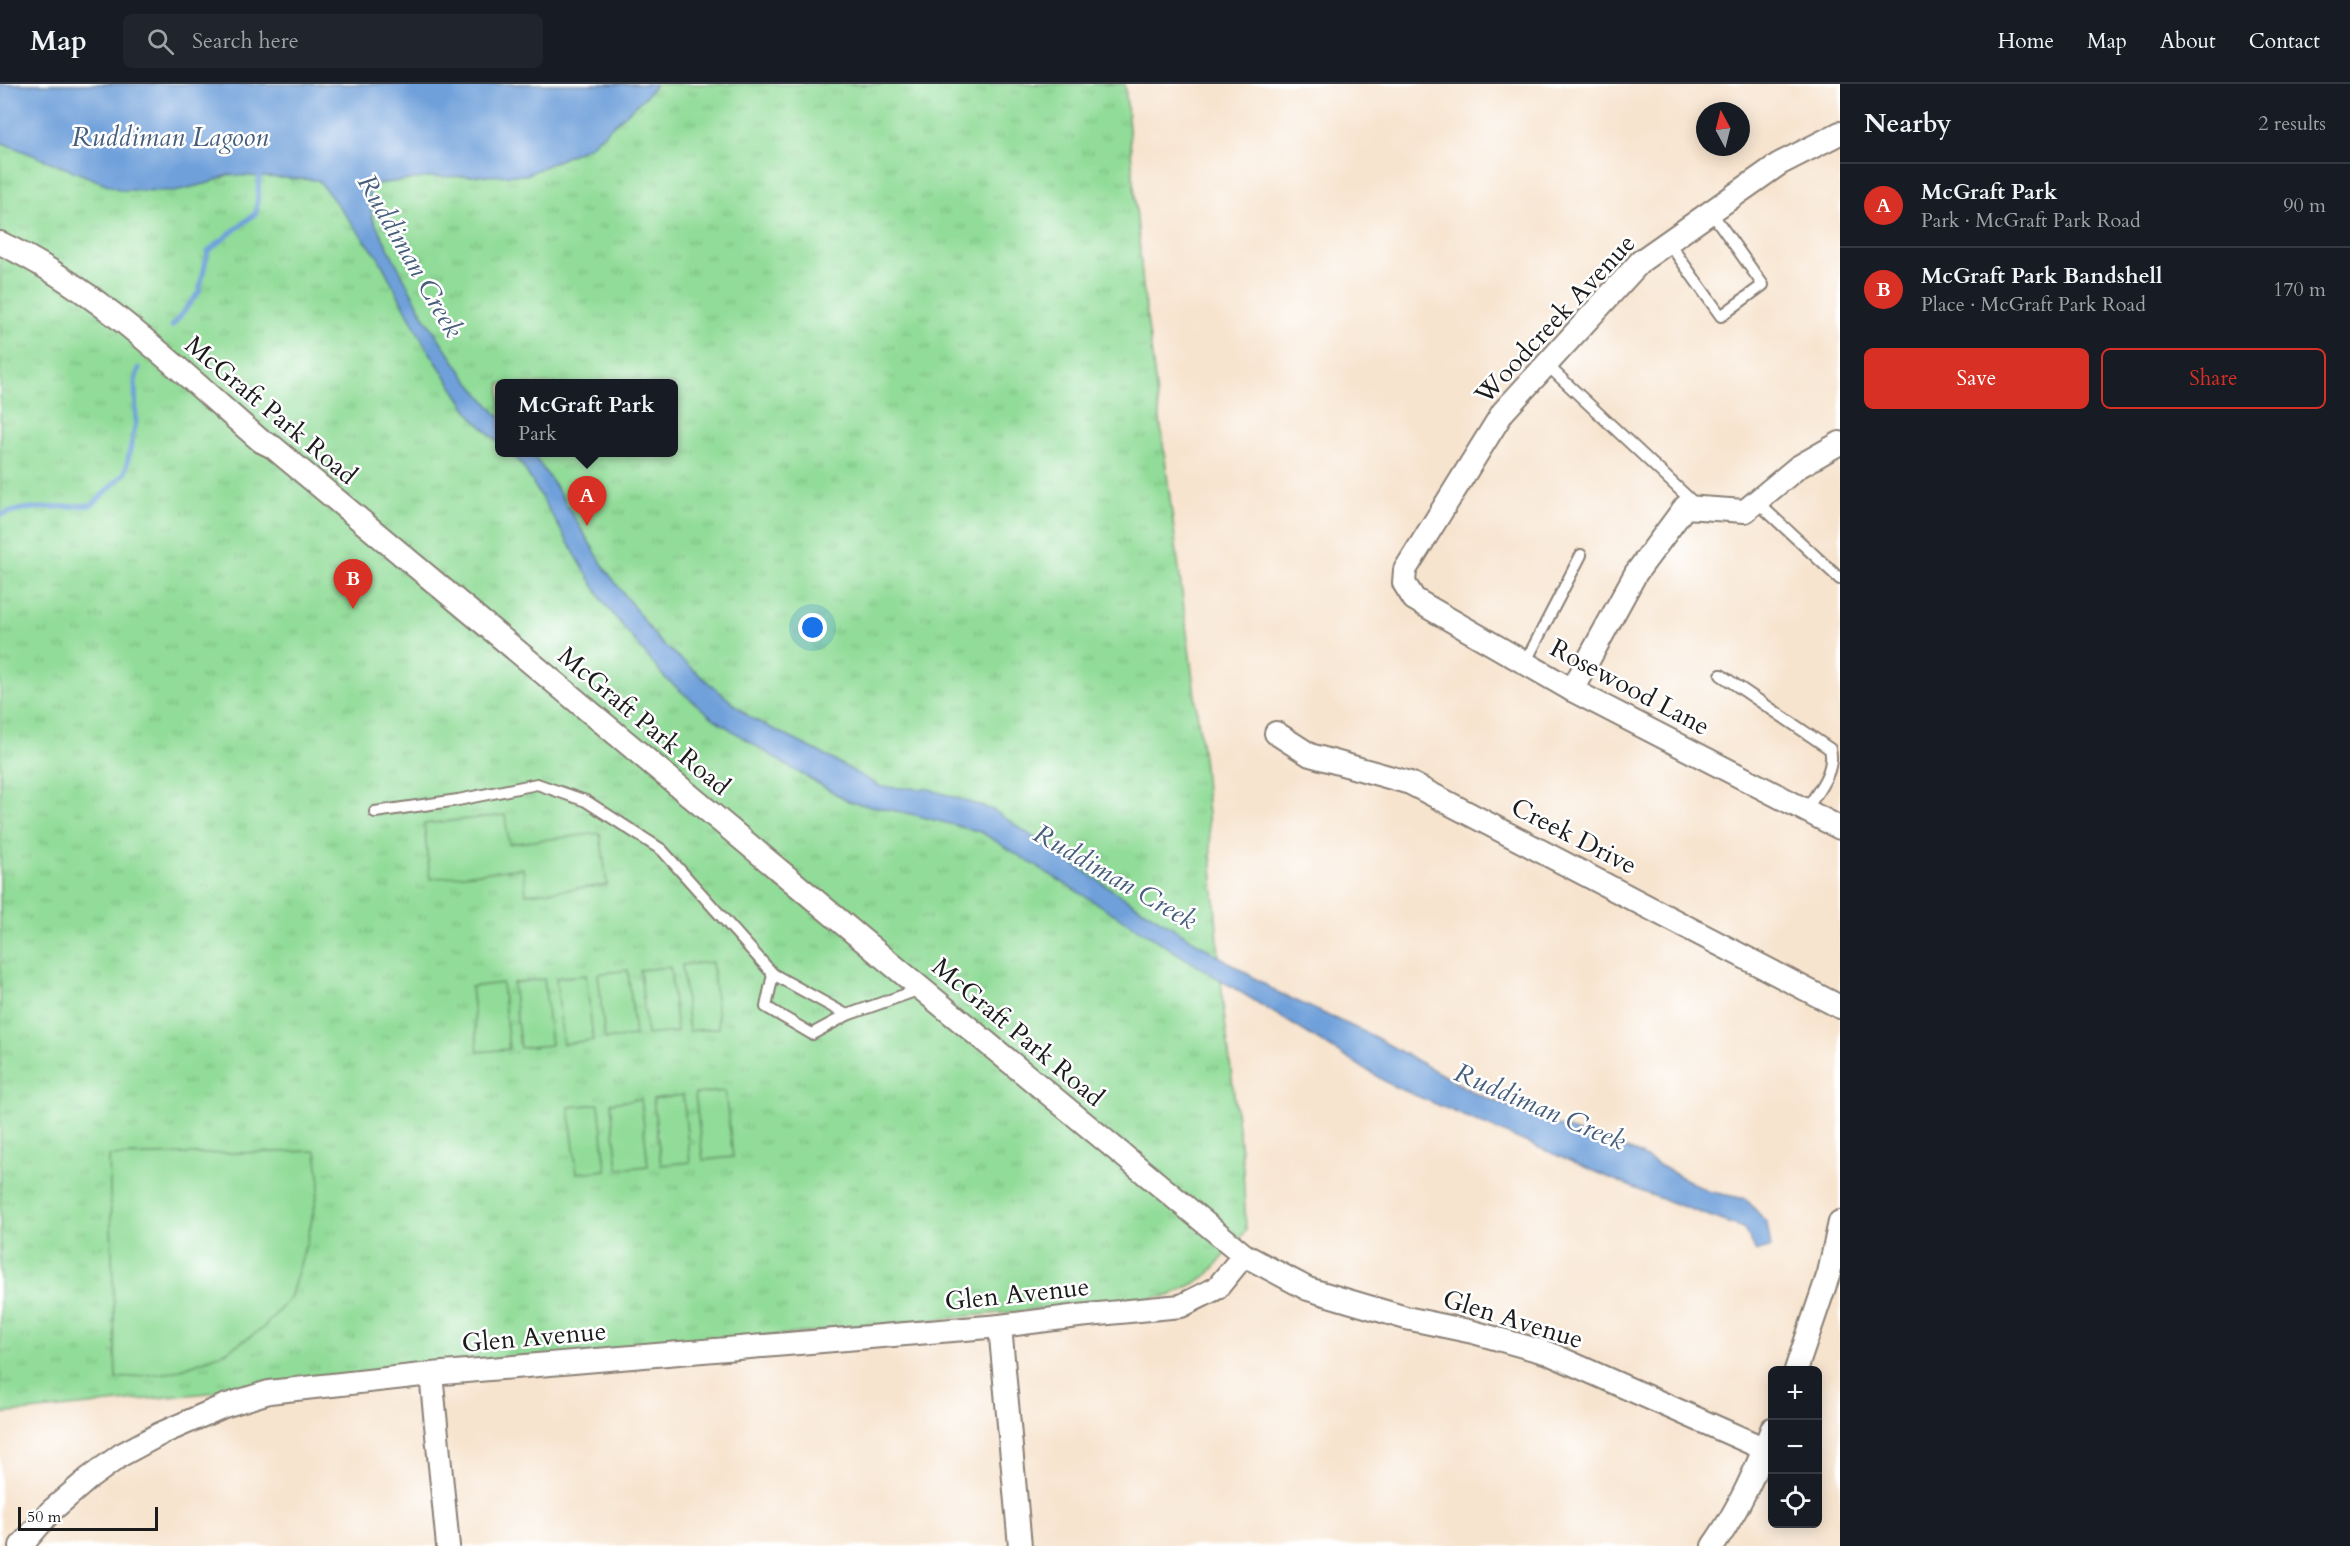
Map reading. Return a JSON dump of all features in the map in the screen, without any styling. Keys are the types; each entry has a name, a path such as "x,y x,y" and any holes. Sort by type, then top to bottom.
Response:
{"street":[{"name":"Woodcreek Avenue","path":"1404,583 1405,570 1503,412 1641,261 1779,164 1840,133"},
{"name":"McGraft Park Road","path":"0,243 45,267 133,332 261,441 273,447 921,989 1244,1255"},
{"path":"1572,690 1636,573 1685,507 1745,511 1798,467 1839,447"},
{"name":"Rosewood Lane","path":"1404,583 1414,599 1572,690 1840,828"},
{"name":"Creek Drive","path":"1276,733 1310,755 1410,783 1840,1007"},
{"path":"1798,1366 1829,1273 1840,1222"},
{"name":"Glen Avenue","path":"21,1546 51,1511 88,1479 121,1455 159,1434 224,1406 269,1392 431,1374 1000,1326 1181,1306 1217,1288 1244,1255 1308,1289 1406,1318 1473,1332 1548,1353 1768,1439"},
{"path":"1000,1326 1020,1546"},
{"path":"431,1374 448,1546"},
{"path":"1713,1546 1735,1514 1753,1480 1768,1442"}],"lane":[{"path":"1668,242 1720,316 1764,285 1711,212"},
{"path":"1546,364 1699,508"},
{"path":"1756,501 1840,579"},
{"path":"1525,663 1581,555"},
{"path":"1721,675 1830,749 1833,758 1831,768 1806,810"},
{"path":"375,812 459,800 537,784 586,801 662,850 773,974 847,1015"},
{"path":"773,974 766,1007 812,1034 847,1015 921,989"}],"green space":[{"path":"0,84 1125,84 1143,286 1204,766 1223,1005 1243,1168 1246,1231 1205,1278 1169,1296 0,1414"},
{"path":"505,815 509,844 600,833 607,885 526,894 523,868 430,879 424,824"},
{"path":"712,962 719,1028 689,1031 682,965"},
{"path":"670,967 677,1032 647,1035 640,970"},
{"path":"628,970 635,1036 605,1039 598,974"},
{"path":"586,975 593,1040 563,1044 556,978"},
{"path":"544,979 551,1045 520,1048 513,983"},
{"path":"502,983 509,1049 478,1052 471,987"},
{"path":"725,1091 733,1157 703,1160 695,1094"},
{"path":"683,1095 690,1162 661,1165 653,1099"},
{"path":"641,1099 648,1166 618,1169 611,1103"},
{"path":"599,1104 606,1170 577,1173 569,1107"},
{"path":"316,1151 320,1183 307,1241 290,1298 261,1330 222,1354 173,1372 116,1379 109,1156"}],"water":[{"name":"Ruddiman Lagoon","path":"0,84 656,84 646,96 590,146 526,175 432,177 369,185 372,217 425,318 466,378 495,412 495,439 473,418 423,342 378,257 318,180 228,175 209,183 175,191 121,190 0,142"},
{"path":"514,457 535,457 556,487 606,570 659,641 751,718 823,754 881,787 929,789 993,810 1123,897 1277,992 1373,1036 1475,1093 1550,1123 1635,1152 1707,1191 1746,1199 1767,1223 1771,1248 1756,1251 1743,1228 1648,1194 1391,1085 981,832 911,814 850,802 786,765 714,719 664,677 604,603 521,463"}],"waterway":[{"path":"172,326 199,292 208,251 256,213 260,171"},
{"path":"0,515 22,509 92,505 125,473 136,422 135,381 139,368"}],"place":[{"name":"McGraft Park","path":"587,526"},
{"name":"McGraft Park Bandshell","path":"353,609"}],"water label":[{"name":"Ruddiman Creek","path":"410,256"},
{"name":"Ruddiman Creek","path":"1115,877"},
{"name":"Ruddiman Creek","path":"1540,1107"}]}
